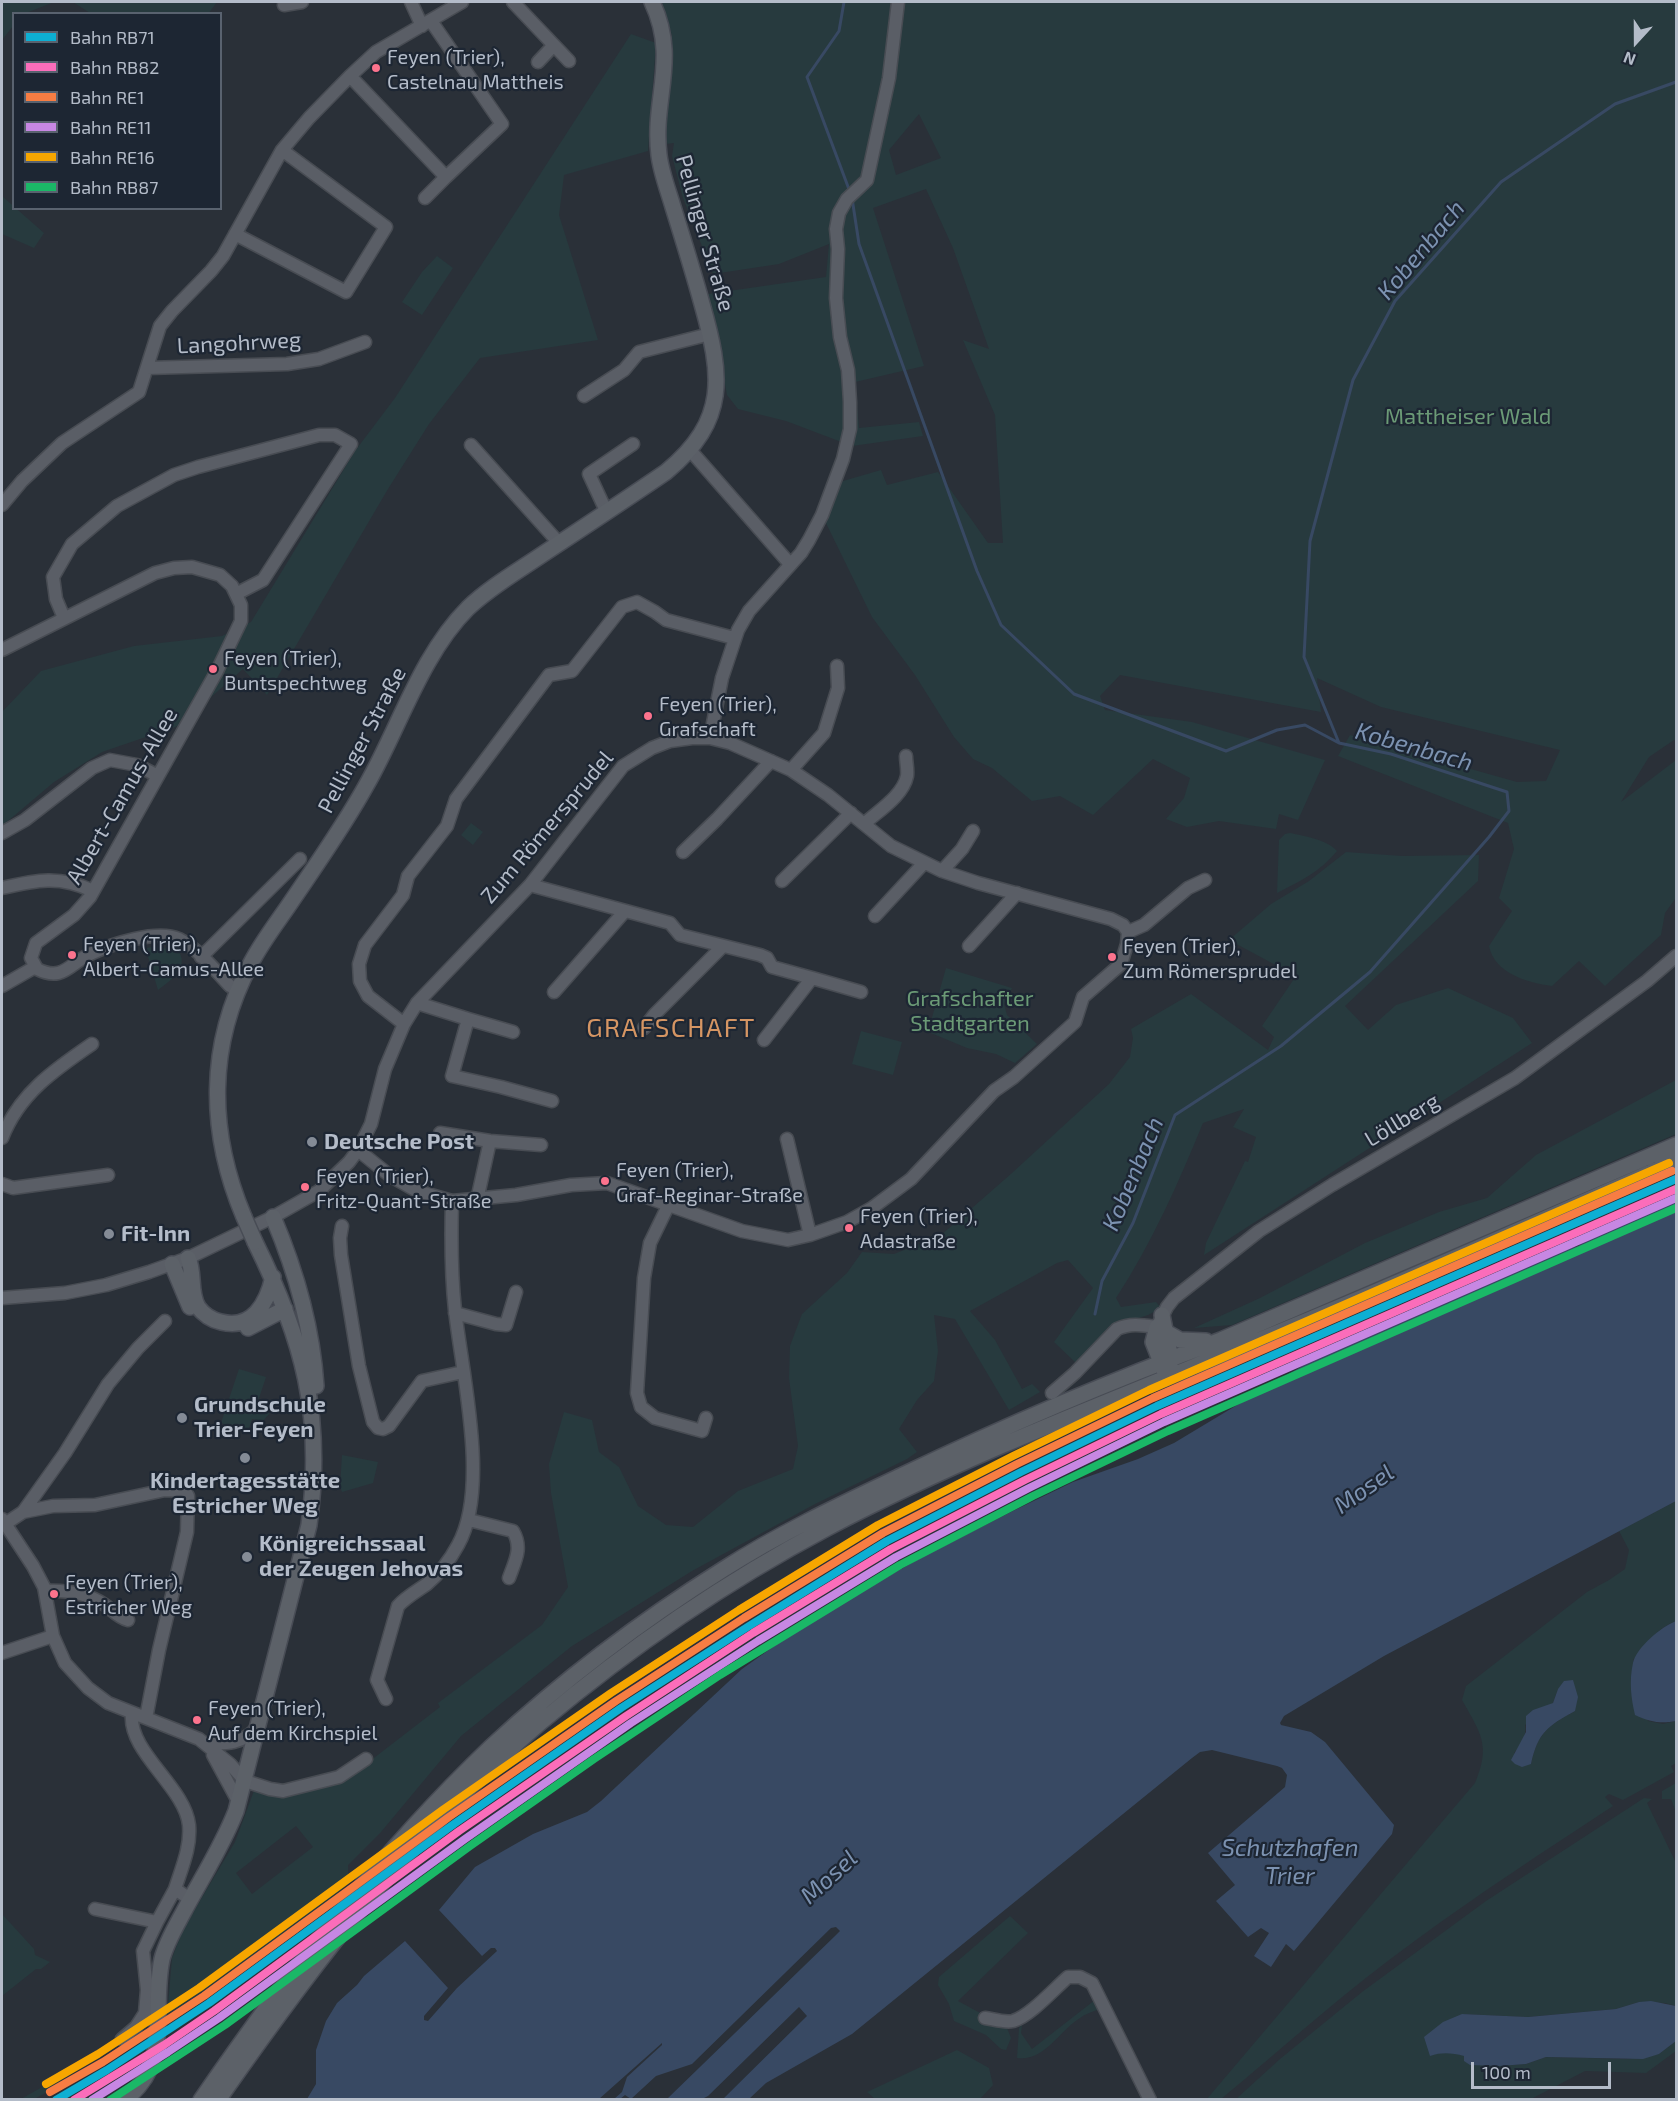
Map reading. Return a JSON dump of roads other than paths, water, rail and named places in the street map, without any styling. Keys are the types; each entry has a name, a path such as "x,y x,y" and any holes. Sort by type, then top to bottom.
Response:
{"main road":[{"name":"Pellinger Straße","path":"314,1437 303,1363 273,1277 244,1217 226,1167 218,1110 219,1052 225,1025 238,990 261,945 368,784 431,659 451,629 468,608 486,594 666,472 690,450 706,425 714,401 717,364 659,156 659,124 665,54 661,27 652,2"},
{"path":"201,2100 267,2017 434,1825 568,1690 649,1619 725,1568 818,1515 963,1447 1165,1360 1221,1340 1677,1145"},
{"path":"568,1690 715,1594 828,1528 1010,1443 1381,1290 1677,1161"},
{"path":"124,2100 147,2076 156,2051 159,1986 163,1957 172,1932 222,1844 239,1803 306,1543 314,1492 314,1437 318,1413 311,1343 296,1277 273,1217"},
{"path":"188,1258 191,1264 193,1296 198,1307 218,1322 241,1323 255,1314 266,1300 273,1277"},
{"path":"172,1264 189,1307 201,1322 208,1326 229,1333 240,1331 285,1309"},
{"path":"1162,1324 1187,1341 1221,1340"},
{"path":"1162,1324 1153,1342 1165,1360"},
{"path":"1162,1324 1168,1377"},
{"path":"218,2100 267,2017"}],"street":[{"path":"284,5 302,2"},
{"path":"411,2 502,124 425,198"},
{"path":"2,505 22,481 62,443 139,392 160,326 223,256 282,150 309,118 376,52 462,2"},
{"path":"513,2 569,61"},
{"path":"710,738 722,678 734,638 749,611 809,540 822,515 843,459 850,429 848,370 840,337 836,298 838,249 836,229 839,213 847,198 860,189 867,180 889,78 898,2"},
{"path":"538,62 554,45"},
{"path":"350,76 446,177"},
{"path":"235,234 346,292 386,227 282,150"},
{"name":"Pellinger Straße","path":"584,396 624,370 639,352 710,334"},
{"name":"Langohrweg","path":"147,368 287,364 319,359 365,342"},
{"path":"2,650 155,573 174,568 192,567 220,574 232,586 236,594 263,580 351,444 335,435 319,435 209,464 174,475 117,506 72,544 53,577 56,599 64,618"},
{"path":"607,513 589,474 633,444"},
{"path":"471,445 559,543"},
{"path":"690,450 790,564"},
{"name":"Albert-Camus-Allee","path":"35,967 31,962 31,954 36,943 74,915 93,891 218,671 241,621 241,605 236,594"},
{"path":"404,1024 368,996 360,981 358,964 365,945 403,895 408,876 447,826 456,799 549,675 572,670 622,607 637,602 666,620 734,638"},
{"path":"791,770 824,733 838,688 837,666"},
{"name":"Zum Römersprudel","path":"2,1298 36,1296 91,1288 172,1264 273,1217 319,1191 358,1150 371,1124 385,1069 404,1024 417,1003 530,885 623,766 651,748 670,741 710,738 730,743 791,770 851,813 891,846 942,872 1111,919 1123,925 1128,932"},
{"path":"864,824 894,797 904,783 907,775 906,756"},
{"path":"2,833 25,820 92,768 110,760 137,765 158,776"},
{"path":"683,852 771,761"},
{"path":"782,881 851,813"},
{"path":"942,872 974,831"},
{"path":"201,957 300,859"},
{"path":"875,916 924,863"},
{"path":"2,888 57,880 75,882 93,891"},
{"path":"358,1150 388,1175 417,1191 452,1201 516,1195 571,1185 607,1183 742,1231 788,1240 810,1235 847,1222 872,1208 911,1179 994,1091 1014,1077 1075,1022 1083,997 1121,964 1128,932 1144,925 1188,888 1205,880"},
{"path":"530,885 669,923 680,934 767,958 772,968 861,992"},
{"path":"969,946 1017,893"},
{"path":"554,992 625,911"},
{"path":"2,986 35,967 47,973 60,973 92,953 153,935 169,936 189,945 230,986 238,990"},
{"path":"645,1028 655,1014 723,946"},
{"name":"Löllberg","path":"1162,1324 1174,1298 1259,1231 1332,1185 1515,1078 1647,981 1677,956"},
{"path":"764,1040 812,978"},
{"path":"417,1003 513,1032"},
{"path":"468,1019 452,1076 552,1101"},
{"path":"2,1138 5,1116 38,1084 92,1044"},
{"path":"440,1133 490,1141 541,1145"},
{"path":"787,1139 810,1235"},
{"path":"477,1200 490,1141"},
{"path":"2,1184 13,1188 108,1175"},
{"path":"386,1699 377,1680 398,1606 404,1599 428,1583 445,1566 469,1520 473,1466 472,1432 450,1265 452,1201"},
{"path":"668,1206 650,1243 644,1278 637,1393 641,1407 655,1418 702,1431 706,1418"},
{"path":"342,1226 341,1256 359,1366 372,1422 383,1429 388,1426 422,1381 464,1372"},
{"path":"455,1313 496,1324 506,1324 516,1292"},
{"path":"165,1321 138,1348 108,1384 65,1454 40,1489 23,1512 5,1527 33,1566 45,1591 57,1648 76,1677 108,1703 132,1714 183,1731 206,1743 245,1781 283,1791 339,1778 366,1759"},
{"path":"1137,1324 1149,1332 1153,1342"},
{"path":"1053,1393 1117,1329 1137,1324 1162,1324"},
{"path":"40,1489 43,1498 53,1506"},
{"path":"23,1512 53,1506 95,1504 165,1490 185,1491 188,1496 188,1532 159,1650 146,1718"},
{"path":"469,1520 513,1531 519,1541 509,1578"},
{"path":"45,1591 64,1590 80,1594 105,1605 118,1617 128,1620"},
{"path":"2,1653 53,1636"},
{"path":"122,2039 136,2027 145,2013 147,1990 143,1951 176,1889 188,1848 189,1824 183,1805 136,1735 132,1714"},
{"path":"206,1743 239,1742 247,1738 260,1725"},
{"path":"206,1743 239,1803"},
{"path":"176,1889 190,1899"},
{"path":"95,1909 157,1922"},
{"path":"985,2018 1013,2020 1024,2015 1068,1977 1080,1977 1092,1983 1150,2100"}],"water":[{"path":"1676,1201 1676,1501 1384,1656 1284,1716 1281,1725 1311,1732 1325,1742 1394,1825 1392,1834 1294,1951 1286,1944 1271,1967 1254,1956 1269,1933 1261,1928 1248,1937 1216,1901 1235,1885 1208,1853 1285,1787 1287,1775 1282,1768 1277,1766 1212,1750 1200,1752 1192,1758 852,2034 766,2083 749,2099 723,2099 807,2016 799,2007 708,2096 702,2099 667,2099 840,1931 836,1927 831,1928 692,2064 656,2076 631,2099 625,2095 620,2099 614,2099 622,2092 627,2077 662,2043 599,2099 307,2099 316,2084 316,2050 326,2021 337,2003 405,1941 448,1988 424,2016 424,2020 428,2021 457,1988 497,1951 491,1948 482,1956 439,1910 475,1867 533,1834 587,1812 742,1669 814,1618 926,1555 1015,1510 1073,1482 1138,1459 1174,1443 1312,1360 1555,1253 1578,1246 1595,1236"},
{"path":"1676,1621 1676,1721 1651,1721 1635,1715 1631,1689 1633,1663 1650,1638"},
{"path":"1573,1680 1578,1697 1575,1711 1551,1726 1541,1737 1531,1764 1522,1767 1515,1764 1511,1760 1526,1732 1526,1716 1533,1710 1553,1703 1564,1681"},
{"path":"1651,2001 1676,2006 1676,2041 1659,2054 1643,2059 1546,2057 1526,2064 1470,2065 1464,2061 1464,2056 1460,2055 1443,2053 1430,2056 1424,2037 1443,2022 1462,2014 1528,2017 1616,2009"}],"waterway":[{"path":"844,2 839,31 807,77 850,192"},
{"name":"Kobenbach","path":"1095,1314 1102,1281 1133,1223 1175,1115 1281,1046 1370,972 1489,837 1509,811 1507,792 1391,754 1339,743 1304,657 1310,541 1353,380 1395,301 1501,182 1615,104 1676,82"},
{"path":"852,198 859,244 977,571 1001,625 1074,694 1226,751 1277,730 1305,725 1339,743"}],"rail line":[{"name":"RE16","path":"46,2084 98,2054 199,1988 444,1809 611,1693 739,1610 878,1525 1149,1390 1669,1163"},
{"name":"RE1","path":"50,2092 103,2062 204,1996 449,1817 616,1701 744,1618 883,1533 1153,1398 1672,1171"},
{"name":"RB71","path":"56,2100 107,2070 209,2003 454,1824 621,1708 887,1541 1157,1406 1676,1179"},
{"name":"RB82","path":"74,2100 164,2045 214,2011 459,1831 626,1716 753,1633 891,1549 1161,1414 1676,1189"},
{"name":"RE11","path":"92,2100 219,2018 465,1839 631,1723 758,1641 896,1557 1164,1422 1676,1198"},
{"name":"RB87","path":"110,2100 225,2025 470,1846 594,1759 720,1675 900,1565 1033,1496 1168,1431 1676,1208"}],"place":[{"name":"Feyen (Trier), Castelnau Mattheis","path":"376,68"},
{"name":"Feyen (Trier), Buntspechtweg","path":"213,669"},
{"name":"Feyen (Trier), Grafschaft","path":"648,716"},
{"name":"Feyen (Trier), Albert-Camus-Allee","path":"72,955"},
{"name":"Feyen (Trier), Zum Römersprudel","path":"1112,957"},
{"name":"Deutsche Post","path":"312,1142"},
{"name":"Feyen (Trier), Graf-Reginar-Straße","path":"605,1181"},
{"name":"Feyen (Trier), Fritz-Quant-Straße","path":"305,1187"},
{"name":"Feyen (Trier), Adastraße","path":"849,1228"},
{"name":"Fit-Inn","path":"109,1234"},
{"name":"Grundschule Trier-Feyen","path":"182,1418"},
{"name":"Kindertagesstätte Estricher Weg","path":"245,1458"},
{"name":"Königreichssaal der Zeugen Jehovas","path":"247,1557"},
{"name":"Feyen (Trier), Estricher Weg","path":"54,1594"},
{"name":"Feyen (Trier), Auf dem Kirchspiel","path":"197,1720"}],"district":[{"name":"GRAFSCHAFT","path":"671,1028"}],"park label":[{"name":"Mattheiser Wald","path":"1468,417"},
{"name":"Grafschafter Stadtgarten","path":"970,1012"}],"water label":[{"name":"Mosel","path":"1364,1489"},
{"name":"Schutzhafen Trier","path":"1290,1862"},
{"name":"Mosel","path":"829,1877"}]}
